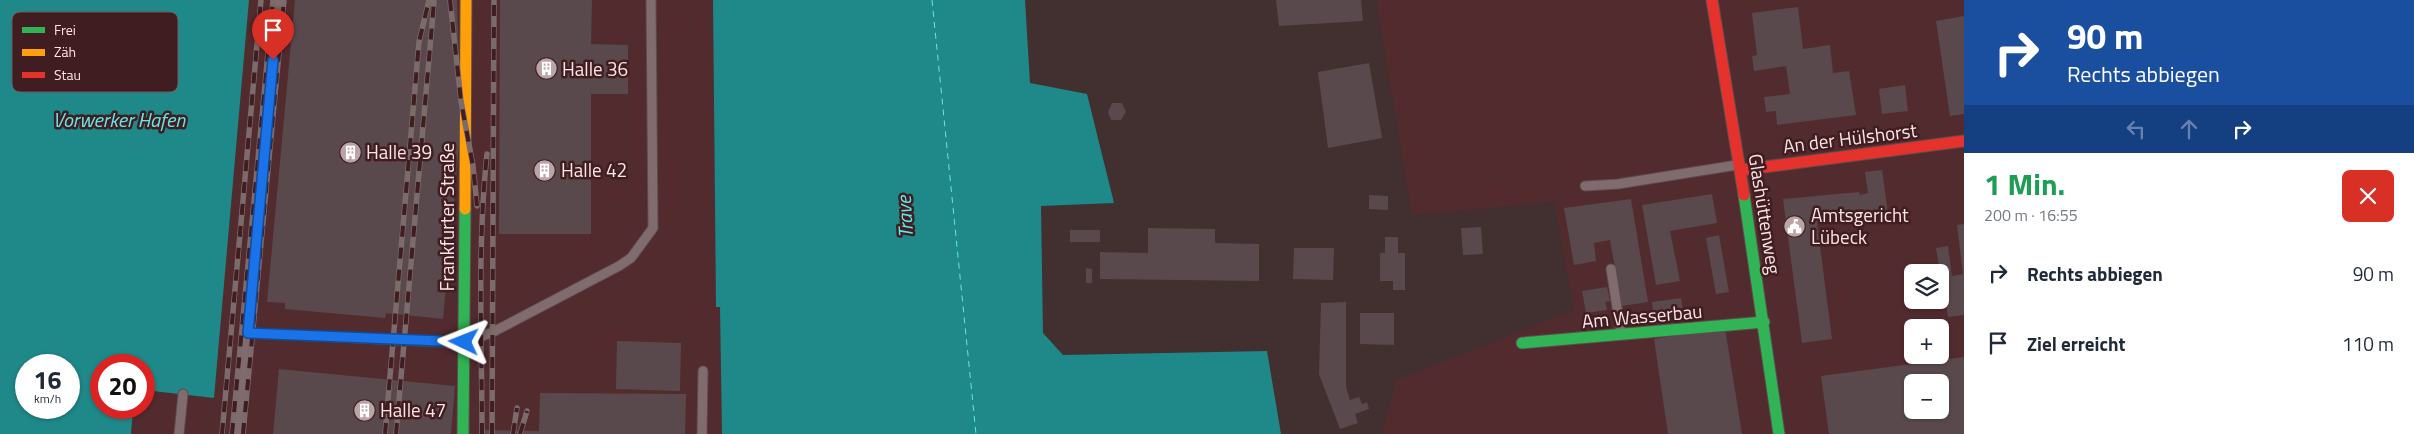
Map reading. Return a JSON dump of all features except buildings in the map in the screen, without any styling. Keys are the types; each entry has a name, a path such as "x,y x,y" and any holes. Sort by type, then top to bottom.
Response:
{"street":[{"name":"Frankfurter Straße","path":"463,434 466,0"},
{"name":"Glashüttenweg","path":"1712,0 1764,322 1778,434"},
{"name":"An der Hülshorst","path":"1740,167 1964,141"},
{"name":"Am Wasserbau","path":"1522,343 1764,322"}],"lane":[{"path":"238,434 278,0"},
{"path":"248,333 464,342 493,332 631,258 652,228 651,0"},
{"path":"1585,186 1618,184 1740,167"},
{"path":"1611,269 1621,335"},
{"path":"702,434 703,370"},
{"path":"179,434 183,394"}],"shaded area":[{"path":"249,0 713,0 716,307 720,307 722,434 131,434 132,419 155,419 155,391 214,398"},
{"path":"1376,0 1964,0 1964,434 1382,434 1396,380 1574,310 1554,202 1412,215"}],"water":[{"name":"Vorwerker Hafen","path":"0,0 249,0 214,398 155,391 155,354 90,354 90,419 132,419 131,434 0,434"},
{"name":"Trave","path":"713,0 1025,0 1030,83 1087,94 1114,203 1041,206 1043,333 1063,355 1267,351 1281,434 722,434 720,307 716,307"}],"ferry route":[{"path":"932,0 976,434"}],"railway":[{"path":"222,434 261,0"},
{"path":"232,434 273,0"},
{"path":"243,434 284,0"},
{"path":"385,434 419,42 429,0"},
{"path":"450,0 461,101 473,166 477,206"},
{"path":"492,434 494,0"},
{"path":"396,434 434,2"},
{"path":"482,434 481,259 487,154"},
{"path":"513,434 517,408"},
{"path":"520,434 527,411"}],"traffic: fast":[{"path":"1744,195 1779,434"},
{"path":"463,434 465,209"},
{"path":"1522,343 1764,322"}],"traffic: slow":[{"path":"465,209 466,0"}],"traffic: jam":[{"path":"1712,0 1744,195"},
{"path":"1741,170 1964,141"}],"place":[{"name":"Halle 36","path":"546,69"},
{"name":"Halle 39","path":"350,152"},
{"name":"Halle 42","path":"545,170"},
{"name":"Amtsgericht Lübeck","path":"1795,226"},
{"name":"Halle 47","path":"364,410"}],"route":[{"path":"273,60 248,333 464,342"}]}
